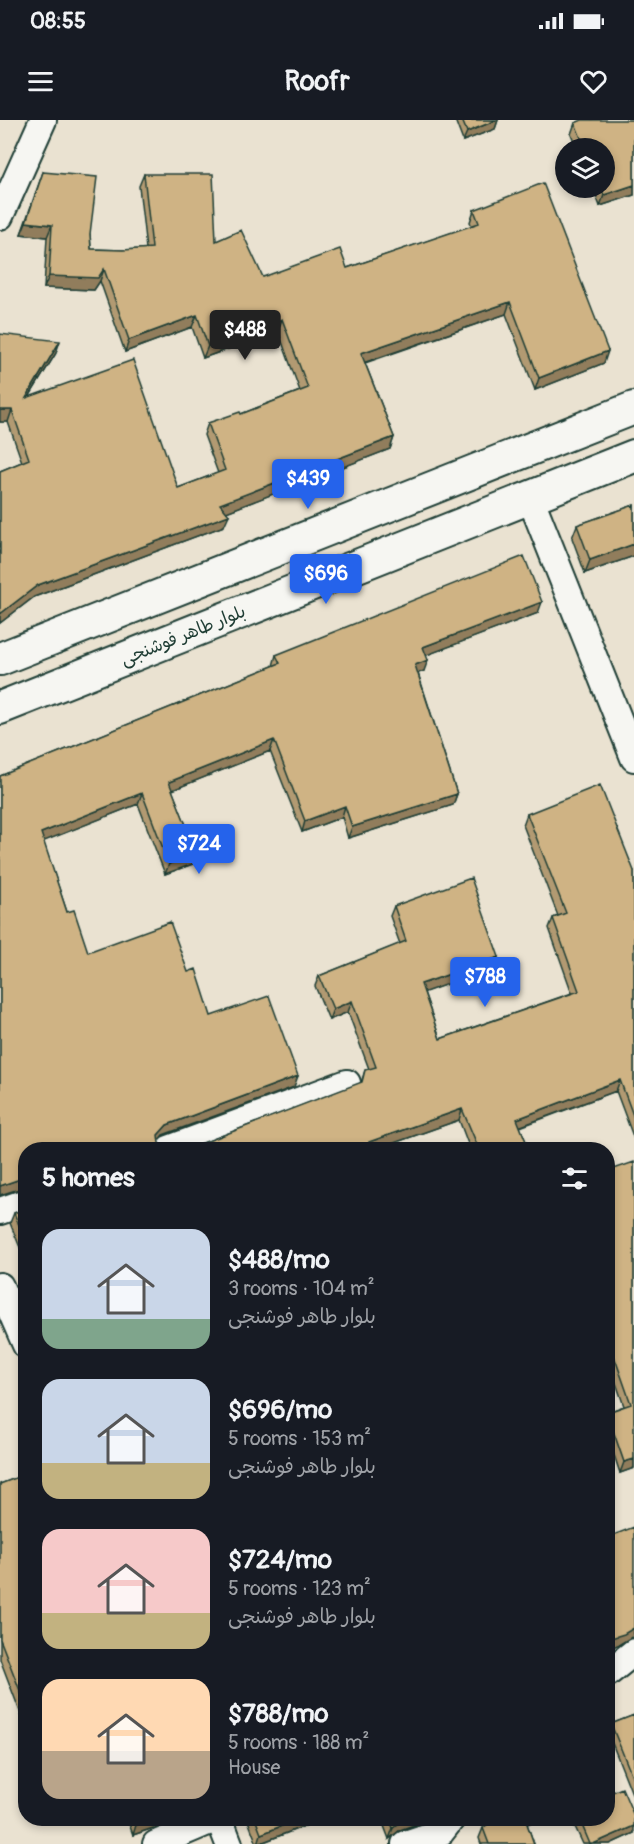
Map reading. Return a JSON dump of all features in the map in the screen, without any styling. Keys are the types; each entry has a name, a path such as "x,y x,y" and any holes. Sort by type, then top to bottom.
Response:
{"street":[{"path":"0,216 43,120"},
{"path":"0,659 634,408"},
{"name":"بلوار طاهر فوشنجی","path":"0,708 634,456"},
{"path":"530,497 634,758"},
{"path":"188,1142 347,1083"},
{"path":"0,1211 18,1205"},
{"path":"0,1286 18,1327"},
{"path":"615,1667 634,1652"},
{"path":"156,1844 199,1826"},
{"path":"221,1826 229,1844"},
{"path":"405,1844 441,1832 446,1826"}],"building":[{"path":"462,120 497,120 467,132"},
{"path":"582,120 634,120 634,185 615,191 615,138 581,138 575,123"},
{"path":"43,172 97,177 90,234 91,249 123,250 152,248 144,174 213,174 216,241 241,230 263,277 340,249 347,268 479,223 474,210 543,183 608,351 539,378 510,302 361,353 394,437 220,504 229,515 38,585 0,614 0,471 29,459 12,410 0,410 0,334 60,341 26,398 133,360 178,488 225,470 208,423 240,412 241,414 308,388 282,319 208,346 197,315 129,340 104,269 98,278 49,276 52,225 26,222"},
{"path":"634,505 634,544 590,560 577,525"},
{"path":"524,556 542,602 423,647 428,660 415,665 457,794 352,827 345,806 305,821 274,740 169,782 197,853 169,864 142,793 41,833 67,912 74,910 88,952 170,922 188,972 196,969 211,1016 269,996 298,1076 167,1125 158,1135 159,1142 18,1142 18,1180 0,1186 0,776 280,663 276,655"},
{"path":"600,785 634,871 634,1118 620,1080 517,1119 526,1142 476,1142 462,1109 369,1142 205,1142 362,1082 365,1070 376,1067 352,1001 333,1009 319,976 406,941 394,906 471,878 499,957 421,984 440,1039 579,991 553,918 566,913 527,814"},
{"path":"634,1162 634,1459 624,1462 615,1436 615,1410 631,1404 615,1359 615,1169"},
{"path":"18,1211 18,1223 14,1213"},
{"path":"18,1477 18,1685 0,1639 0,1484"},
{"path":"634,1527 634,1628 615,1637 615,1534"},
{"path":"634,1715 634,1781 615,1734 615,1722"},
{"path":"622,1788 634,1816 634,1826 590,1844 582,1826 615,1826 615,1791"},
{"path":"258,1826 282,1826 261,1834"},
{"path":"486,1826 528,1826 534,1844 489,1844 483,1828"}]}
